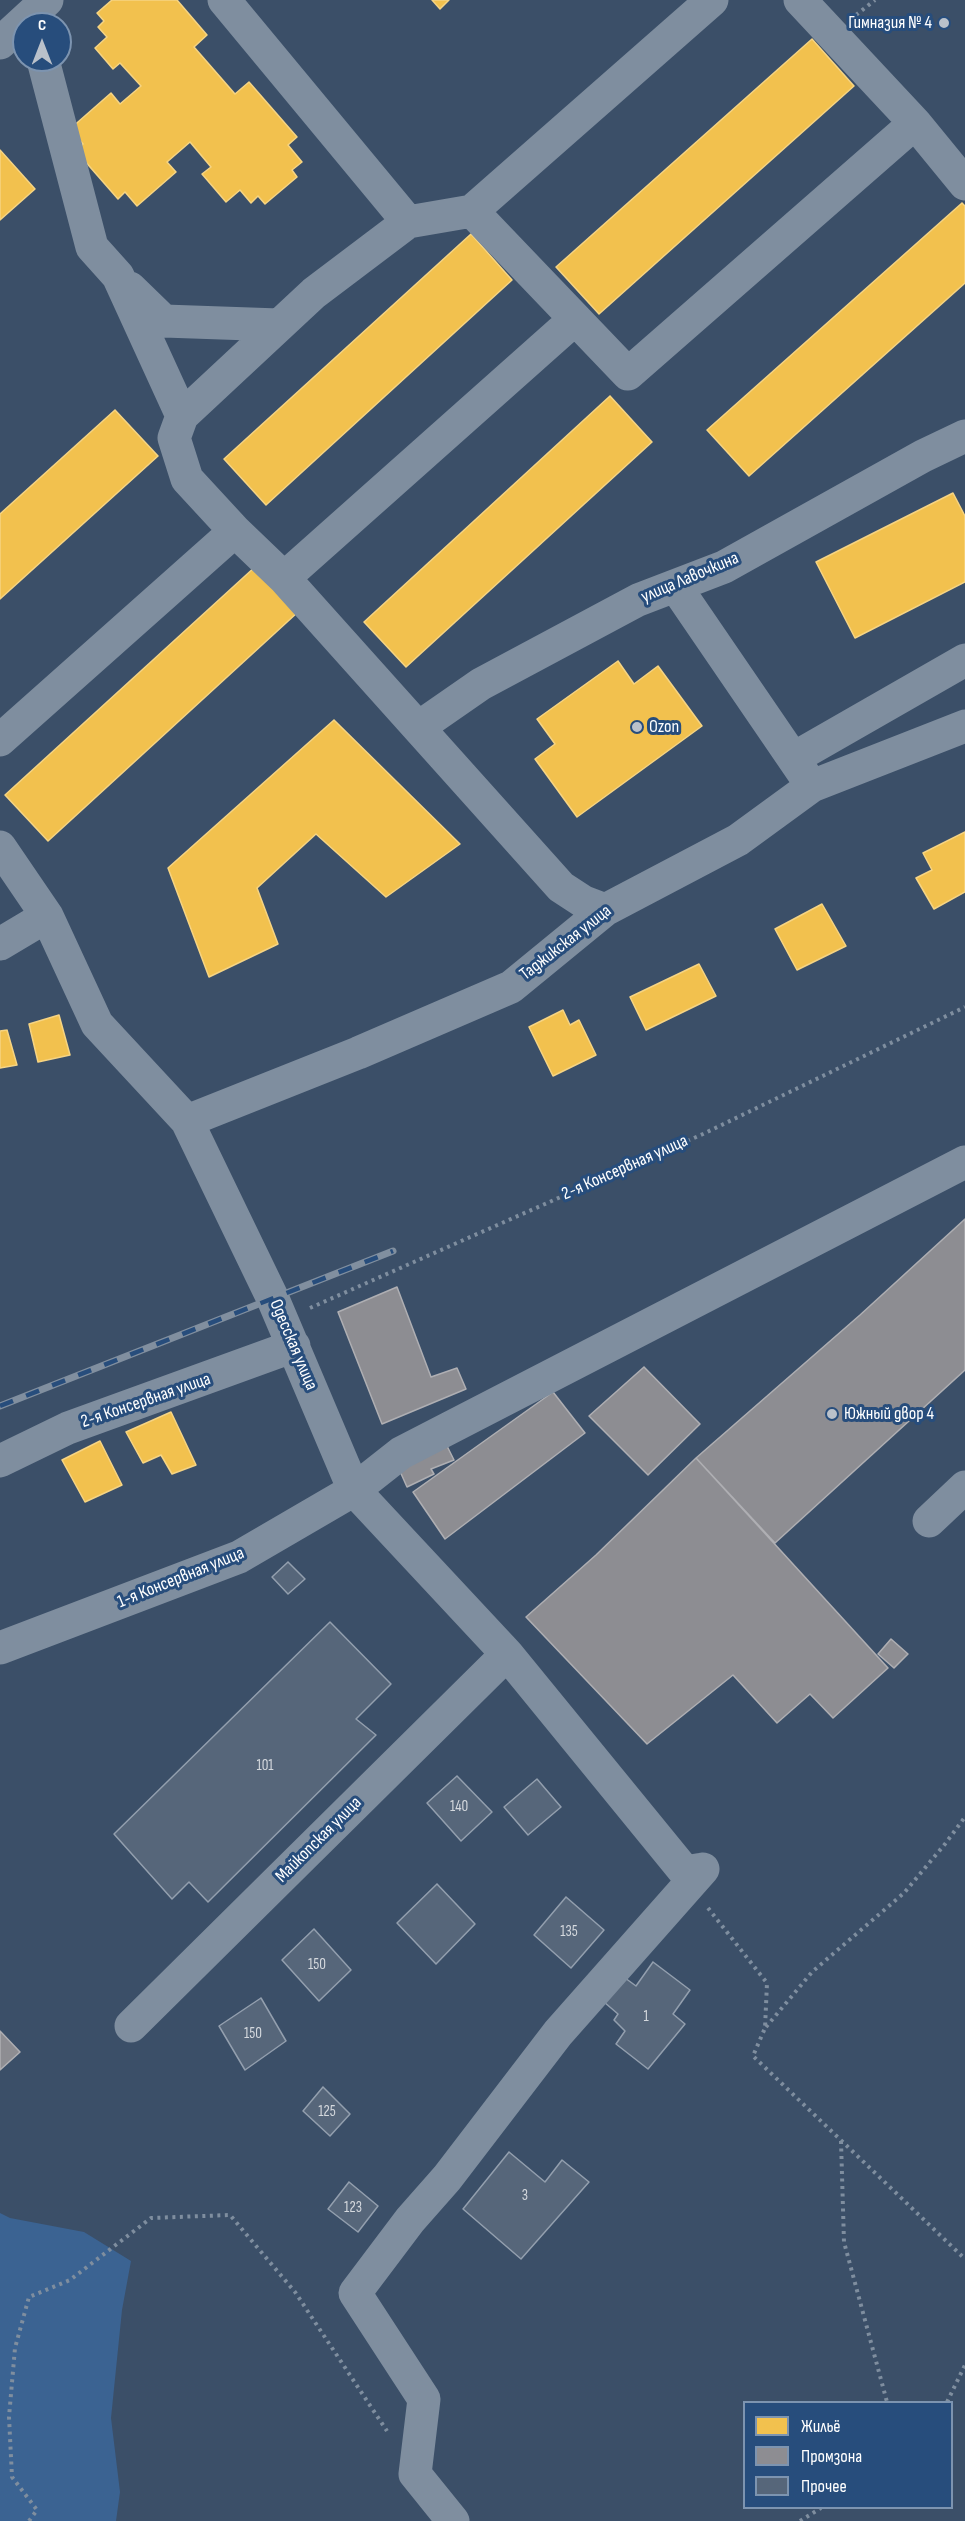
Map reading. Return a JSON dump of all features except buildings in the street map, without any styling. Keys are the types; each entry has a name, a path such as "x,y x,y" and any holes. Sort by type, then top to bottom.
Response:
{"street":[{"path":"224,0 408,222"},
{"path":"605,910 584,902 561,887 284,578 235,531 187,479 174,438 182,416 314,293 408,222 472,211 712,0"},
{"path":"800,0 915,123 965,184"},
{"path":"0,43 12,33"},
{"path":"46,72 92,247 118,276 164,321 279,325"},
{"path":"472,211 628,374 915,123"},
{"path":"118,276 182,416"},
{"path":"284,578 574,320"},
{"name":"улица Лавочкина","path":"419,727 481,684 638,600 724,567 923,456 965,436"},
{"path":"0,740 235,531"},
{"path":"676,586 812,786"},
{"path":"794,758 965,660"},
{"name":"Таджикская улица","path":"187,1120 358,1053 511,987 605,910 738,840 812,786 965,726"},
{"name":"Одесская улица","path":"0,848 47,916 97,1024 187,1120 288,1333 354,1490 507,1653 684,1872 704,1869 689,1884"},
{"path":"0,945 47,916"},
{"name":"1-я Консервная улица","path":"0,1648 239,1557 354,1490 401,1453 965,1162"},
{"name":"2-я Консервная улица","path":"0,1461 68,1428 288,1333"},
{"path":"929,1521 965,1487"},
{"name":"Майкопская улица","path":"131,2026 507,1653"},
{"path":"453,2521 416,2474 424,2399 355,2293 558,2033 689,1884"}],"path":[{"name":"2-я Консервная улица","path":"288,1333 965,1007"},
{"path":"965,1817 904,1893 812,1972 765,2028 753,2056 965,2259"},
{"path":"689,1884 767,1983 765,2028"},
{"path":"841,2140 844,2242 886,2401"},
{"path":"29,2521 37,2510 12,2477 9,2417 15,2348 29,2297 70,2280 151,2218 230,2215 295,2292 416,2474"},
{"path":"949,2401 965,2365"},
{"path":"800,2521 819,2509"}],"shaded area":[{"path":"0,2213 10,2218 84,2232 131,2261 122,2310 111,2418 120,2492 116,2521 0,2521"}],"railway":[{"path":"0,1406 393,1251"}],"place":[{"name":"Гимназия № 4","path":"944,23"},
{"name":"Ozon","path":"637,727"},
{"name":"Южный двор 4","path":"832,1414"}]}
